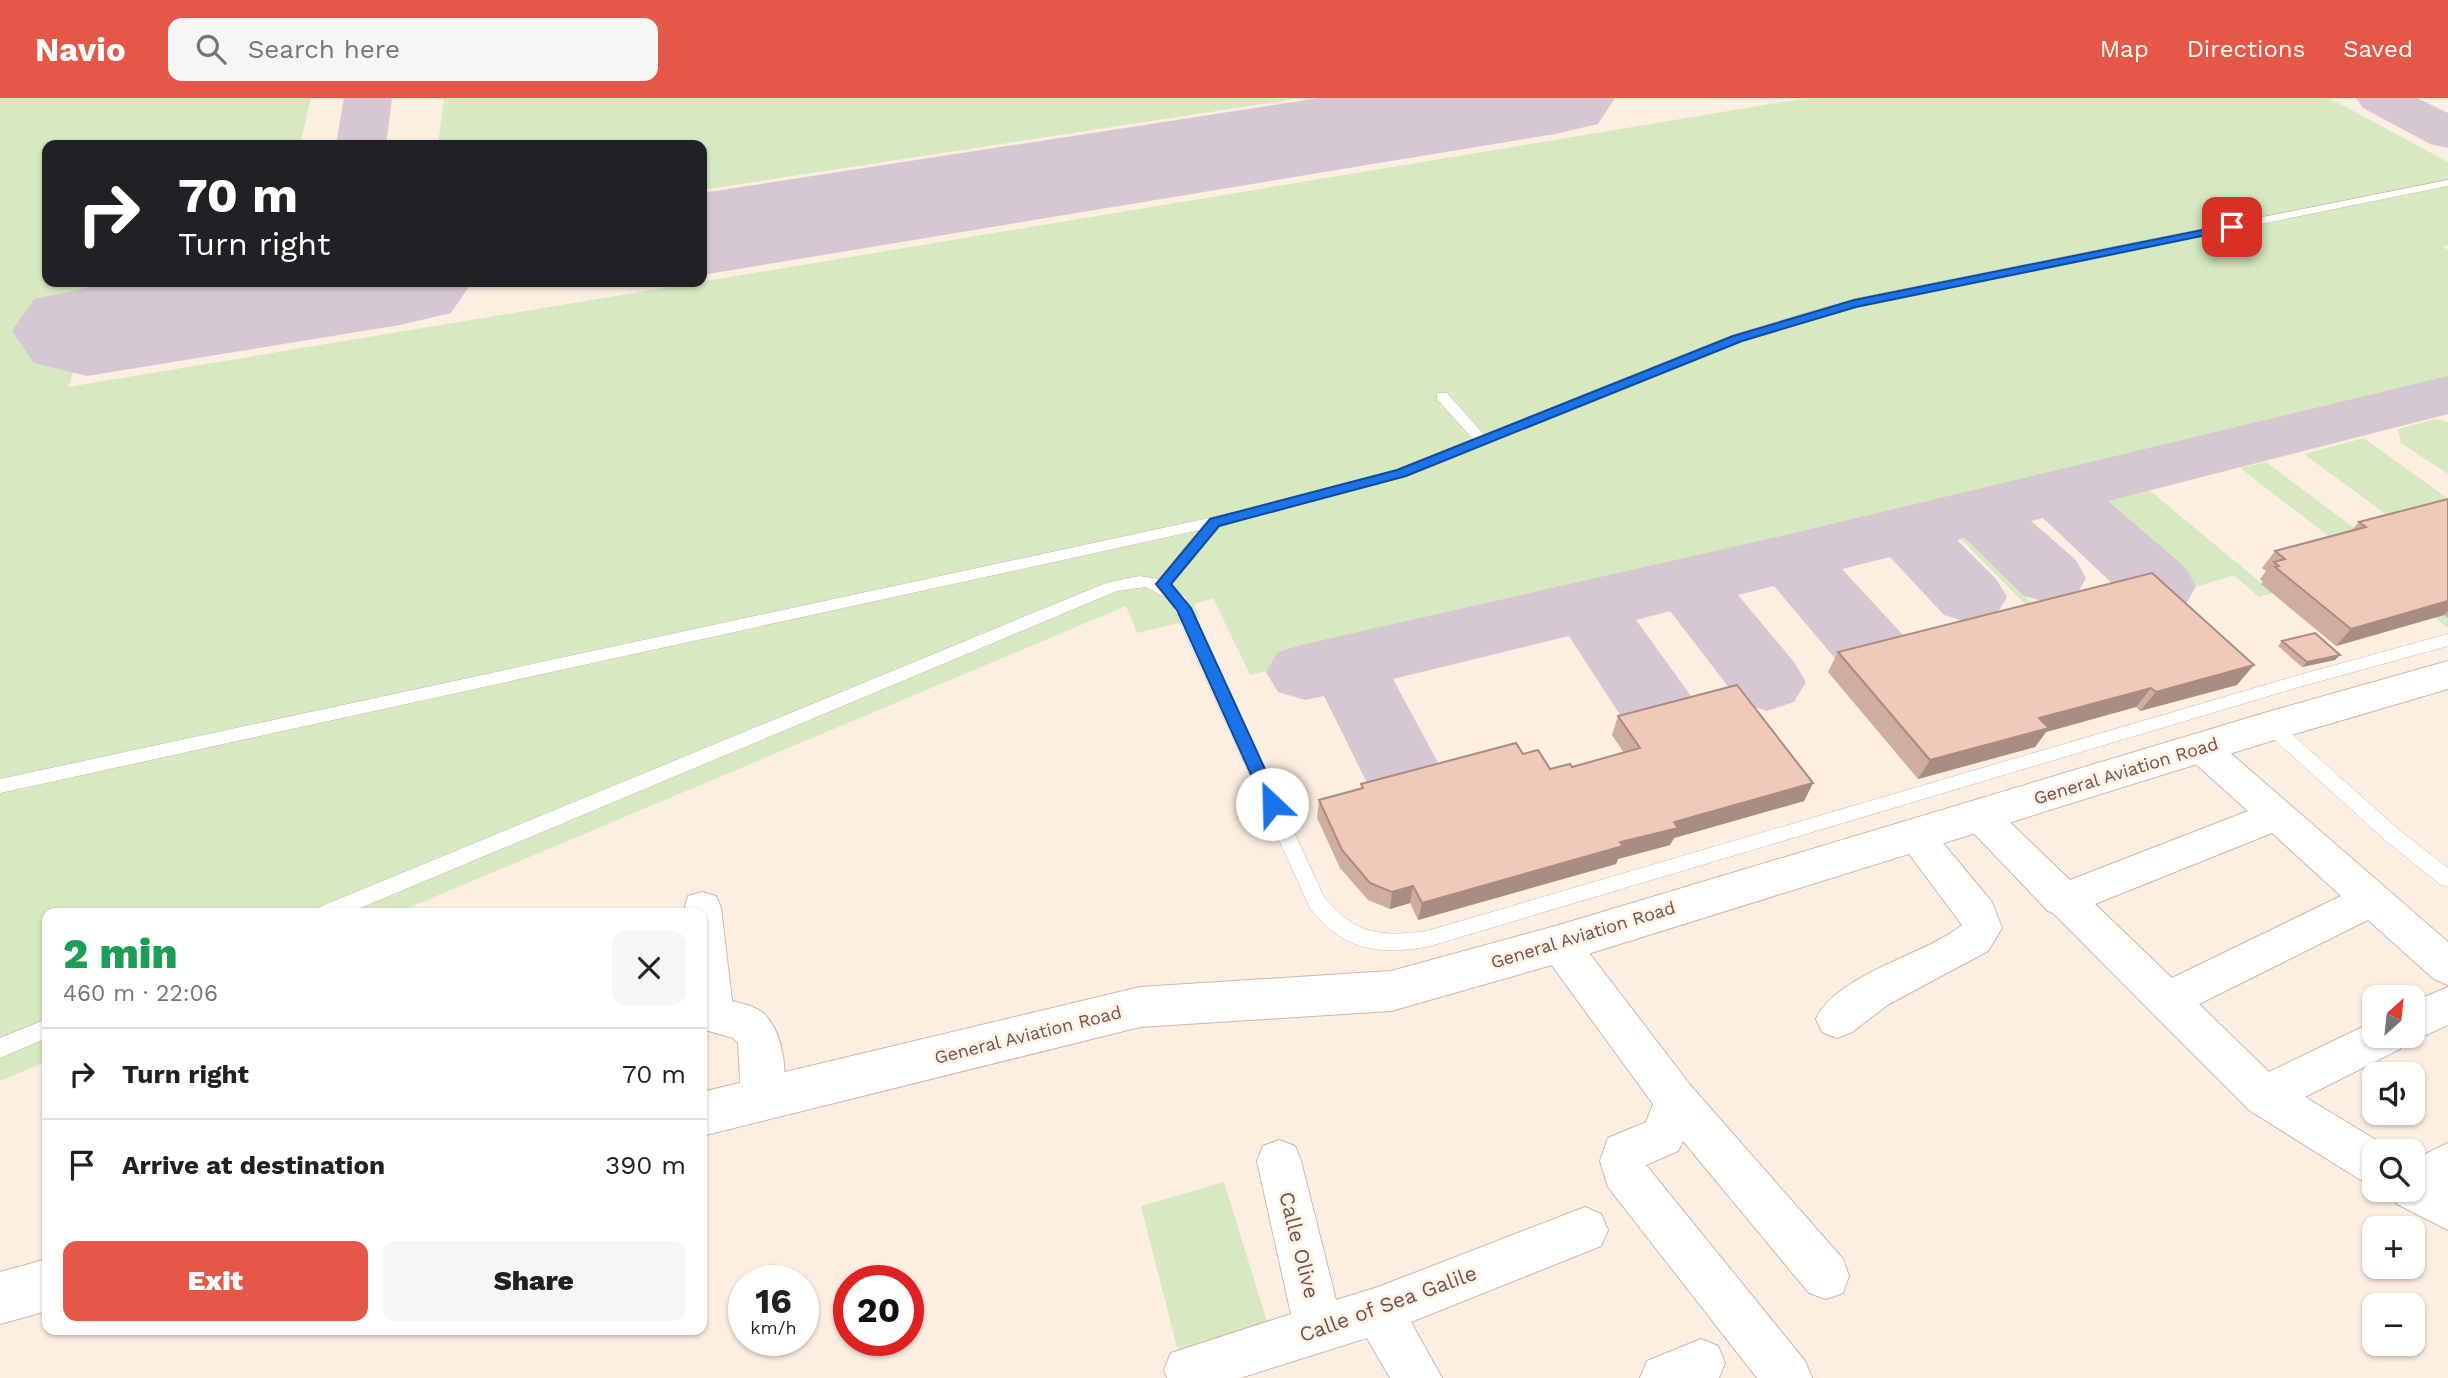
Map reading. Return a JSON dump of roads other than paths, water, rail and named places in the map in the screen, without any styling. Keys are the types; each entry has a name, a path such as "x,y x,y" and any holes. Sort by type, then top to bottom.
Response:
{"main road":[{"name":"General Aviation Road","path":"707,1113 1140,1007 1391,991 1559,944 2270,726 2448,675"},
{"path":"0,1298 42,1286"}],"street":[{"path":"2201,748 2448,967"},
{"path":"2062,900 2277,815"},
{"path":"1980,817 2264,1096 2362,1156"},
{"path":"1837,1019 1875,991 1974,939 1982,928 1979,914 1914,835"},
{"path":"2166,1000 2372,899"},
{"path":"1559,944 1676,1100 1826,1276"},
{"path":"707,957 713,1015 744,1022 753,1030 759,1042 762,1100"},
{"path":"2426,1016 2448,1005"},
{"path":"2264,1096 2362,1047"},
{"path":"1676,1100 1664,1136 1624,1153 1624,1172 1788,1378"},
{"name":"Calle Olive","path":"1279,1161 1320,1330"},
{"path":"2425,1179 2448,1165"},
{"path":"2425,1194 2448,1208"},
{"name":"Calle of Sea Galile","path":"1188,1370 1378,1311 1585,1230"},
{"path":"1378,1311 1417,1378"}],"lane":[{"path":"0,786 1052,555 1214,522 1402,473 1738,338 1843,306 2448,183"},
{"path":"1442,396 1482,441"},
{"path":"1163,584 1214,522"},
{"path":"338,908 1112,587 1133,581 1163,584 1184,608 1317,902 1330,920 1349,934 1375,944 1399,944 1427,939 2299,681 2448,640"},
{"path":"2270,726 2392,835 2448,879"},
{"path":"0,1048 42,1030"}]}
